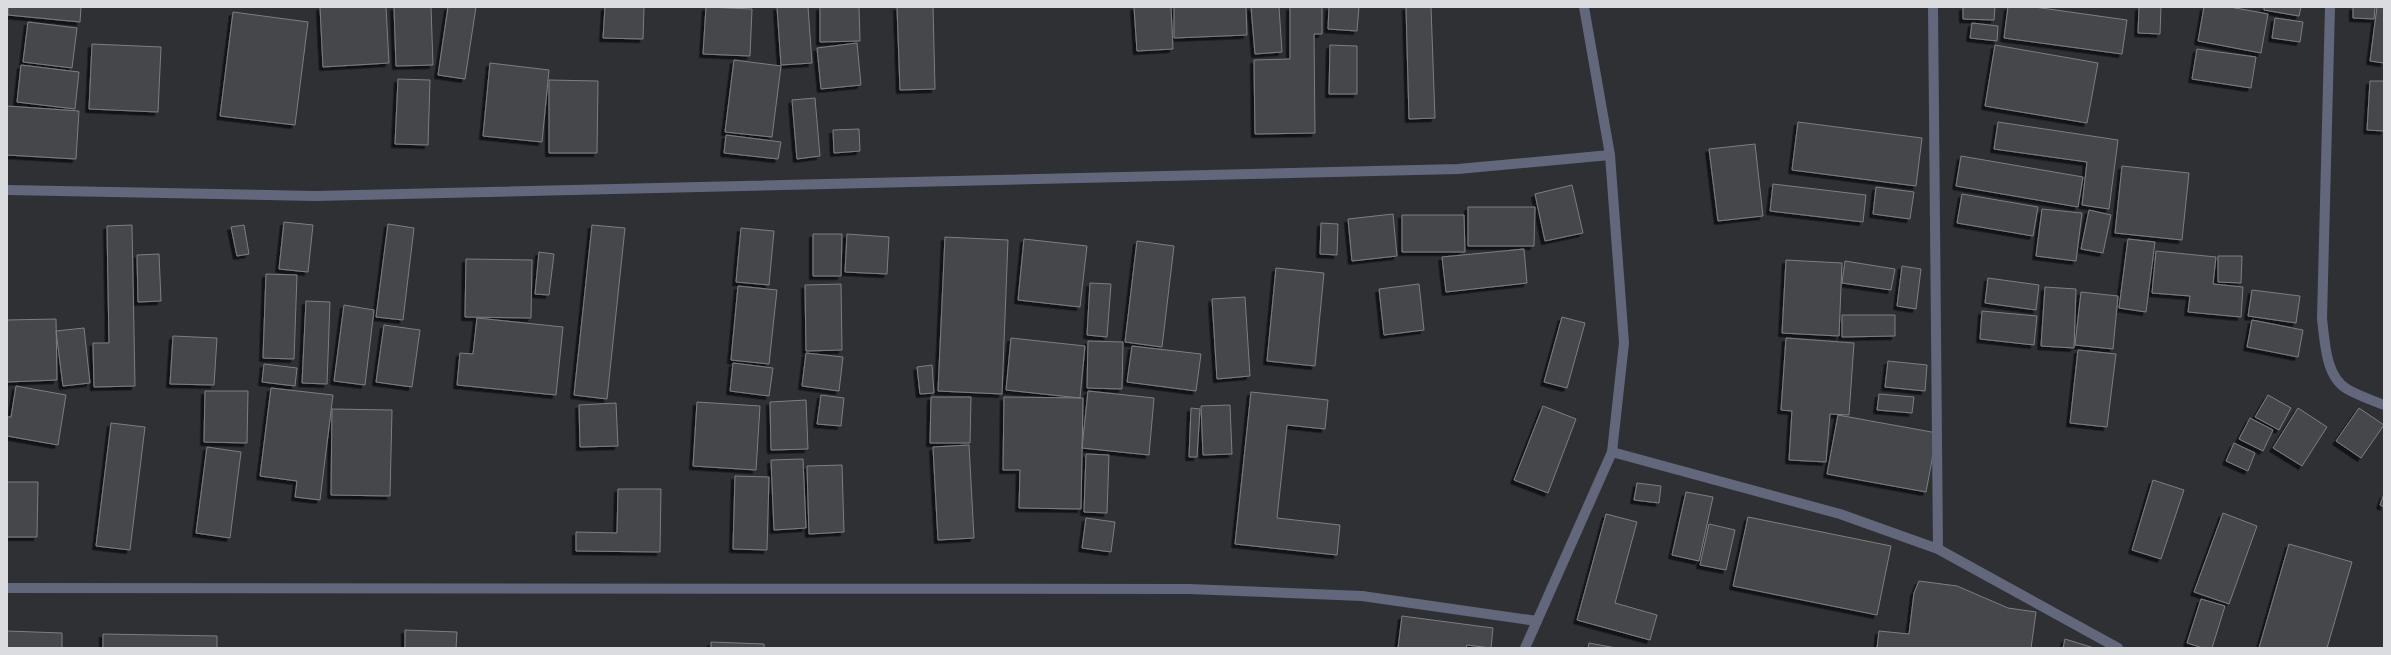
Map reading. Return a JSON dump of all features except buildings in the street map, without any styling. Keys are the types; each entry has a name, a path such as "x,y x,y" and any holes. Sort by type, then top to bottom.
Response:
{"street":[{"path":"1525,648 1612,452 1624,343 1610,155 1584,7"},
{"path":"1933,7 1938,549"},
{"path":"2330,7 2322,319 2325,346 2332,373 2346,388 2384,405"},
{"path":"7,190 315,196 1458,169 1610,155"},
{"path":"1612,452 1840,514 1938,549 2118,648"},
{"path":"7,588 1190,589 1362,596 1537,621"}]}
